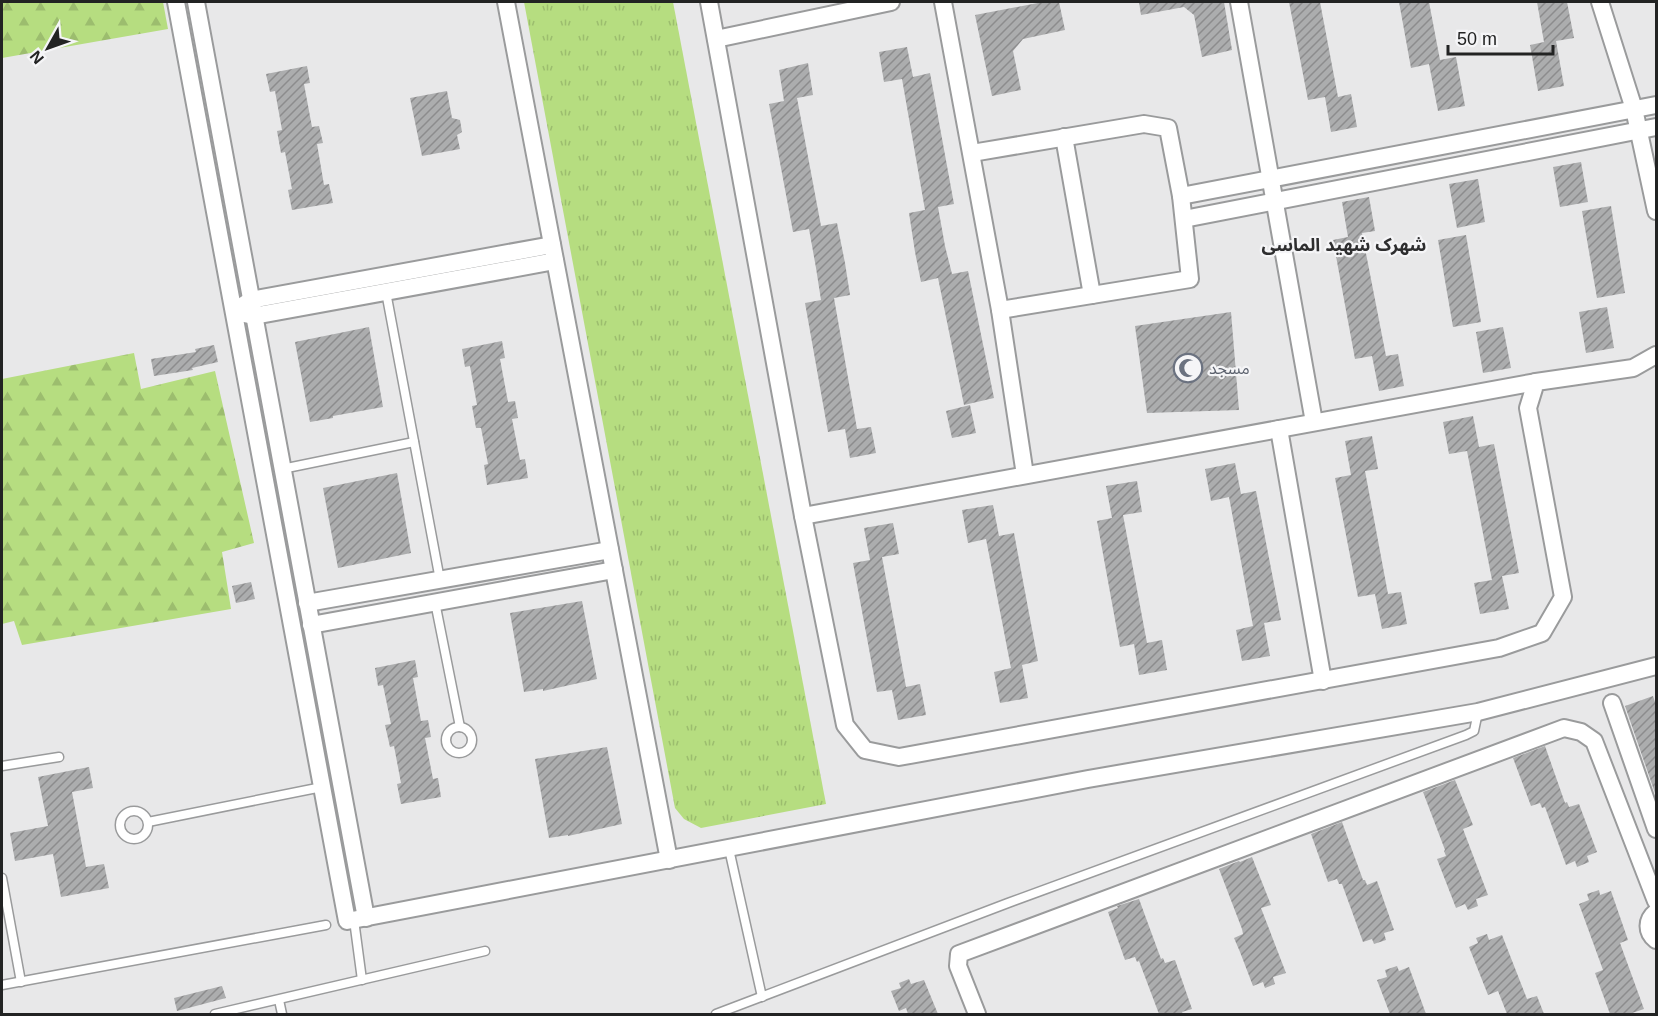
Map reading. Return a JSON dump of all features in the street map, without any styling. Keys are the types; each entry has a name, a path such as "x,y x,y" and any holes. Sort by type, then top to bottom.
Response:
{"street":[{"path":"176,2 322,787 356,920"},
{"path":"195,2 311,625 356,920"},
{"path":"506,2 669,860"},
{"path":"709,2 803,516 845,726 865,750 899,757 1499,648 1542,633 1563,597 1528,408 1536,382"},
{"path":"716,39 891,2"},
{"path":"943,2 1000,310 1025,475"},
{"path":"1239,2 1314,422"},
{"path":"1600,2 1634,110 1656,211"},
{"path":"182,32 201,29"},
{"path":"1181,196 1656,105"},
{"path":"972,153 1144,124 1168,128 1181,196 1190,279 1000,310"},
{"path":"1184,219 1656,127"},
{"path":"1064,137 1092,295"},
{"path":"234,311 554,253"},
{"path":"253,308 386,292 554,253"},
{"path":"803,516 1536,382 1633,368 1656,355"},
{"path":"1279,429 1323,681"},
{"path":"307,603 610,550"},
{"path":"311,625 614,570"},
{"path":"356,920 1088,779 1478,712 1656,666"},
{"path":"1612,703 1651,791 1656,829"},
{"path":"977,1014 958,966 959,954 1564,728 1581,732 1594,741 1656,901"},
{"path":"1656,912 1651,916 1648,926 1651,936 1656,940"}],"lane":[{"path":"386,292 440,580"},
{"path":"282,469 414,442"},
{"path":"435,602 460,727"},
{"path":"716,1014 1008,903 1466,735 1474,731 1478,712"},
{"path":"2,766 59,757"},
{"path":"148,822 322,787"},
{"path":"729,849 762,997"},
{"path":"2,878 21,982"},
{"path":"356,920 362,980"},
{"path":"2,986 326,925"},
{"path":"215,1014 484,951"},
{"path":"279,999 282,1014"}],"green space":[{"path":"2,2 163,2 168,29 2,58"},
{"path":"524,2 673,2 826,804 701,828 684,819 675,808"},
{"path":"134,353 141,389 215,371 254,543 222,552 231,609 22,645 14,621 2,624 2,379"}],"building":[{"path":"1043,2 1059,2 1065,30 1023,39 1013,51 1021,90 992,96 975,15"},
{"path":"1139,2 1224,2 1232,50 1202,57 1194,15 1184,7 1141,15"},
{"path":"1289,2 1320,2 1338,97 1351,94 1357,127 1331,132 1325,97 1308,100"},
{"path":"1399,2 1429,2 1440,60 1456,57 1465,106 1438,111 1429,64 1411,68"},
{"path":"1537,2 1567,2 1574,38 1556,41 1564,86 1538,91 1530,45 1544,42"},
{"path":"907,47 913,77 930,73 954,204 938,207 945,246 952,274 968,271 994,398 964,405 938,278 921,282 915,252 909,213 925,210 902,79 884,82 879,52"},
{"path":"808,63 813,95 797,98 821,226 837,223 845,263 850,295 834,298 857,429 871,427 876,453 850,458 845,429 828,432 805,303 821,300 809,229 793,232 769,104 784,101 779,70"},
{"path":"307,66 310,83 304,84 312,127 319,126 323,143 317,144 324,185 329,184 333,203 292,210 288,190 292,189 285,152 281,153 277,131 282,130 275,91 270,92 266,74"},
{"path":"447,91 452,118 460,120 462,132 457,135 460,149 422,156 410,98"},
{"path":"1581,162 1588,202 1560,207 1553,167"},
{"path":"1478,179 1485,222 1457,228 1449,184"},
{"path":"1369,197 1375,231 1362,233 1386,356 1398,354 1404,386 1379,391 1372,356 1355,359 1333,240 1348,237 1342,202"},
{"path":"1611,206 1625,293 1597,298 1582,211"},
{"path":"1466,235 1481,322 1453,327 1438,240"},
{"path":"1607,307 1614,348 1586,353 1579,312"},
{"name":"مسجد","path":"1231,312 1239,410 1147,413 1135,326"},
{"path":"369,327 383,407 310,422 295,342"},
{"path":"1503,327 1511,368 1483,373 1476,332"},
{"path":"502,341 505,358 500,359 508,402 515,401 518,418 512,419 520,460 525,459 528,478 487,485 484,465 488,464 481,428 476,428 472,406 477,405 470,366 465,367 462,349"},
{"path":"214,345 218,362 192,368 193,370 154,376 151,359 196,352 195,349"},
{"path":"970,405 976,433 952,438 946,411"},
{"path":"1473,416 1479,447 1494,444 1519,573 1502,576 1509,609 1480,614 1474,583 1492,580 1467,451 1449,454 1443,422"},
{"path":"1372,436 1378,469 1365,471 1388,594 1401,592 1407,624 1382,629 1375,594 1358,597 1335,478 1351,475 1345,441"},
{"path":"1235,463 1241,494 1256,491 1281,620 1264,623 1270,656 1242,661 1236,630 1253,626 1229,497 1211,501 1205,469"},
{"path":"397,473 411,553 338,568 323,488"},
{"path":"1137,481 1142,512 1123,515 1147,643 1162,640 1167,670 1139,675 1134,644 1120,647 1097,521 1112,518 1106,486"},
{"path":"993,505 999,536 1014,533 1038,661 1022,665 1028,698 1000,703 994,672 1011,668 986,539 968,543 962,510"},
{"path":"893,523 899,554 882,557 906,687 920,684 926,715 898,720 892,690 877,692 853,563 870,560 864,528"},
{"path":"251,582 255,599 236,603 232,586"},
{"path":"582,601 597,679 543,691 543,689 524,692 510,613"},
{"path":"415,660 418,677 413,678 421,721 428,720 431,737 425,738 433,779 438,778 441,797 401,804 397,784 401,783 394,746 390,747 385,725 391,724 383,685 378,686 375,668"},
{"path":"1653,696 1656,705 1656,796 1625,706"},
{"path":"1545,746 1565,803 1567,802 1569,807 1579,804 1597,852 1587,856 1589,862 1577,867 1575,861 1566,865 1545,807 1542,808 1540,803 1531,806 1513,758"},
{"path":"607,747 622,824 549,838 535,759"},
{"path":"89,767 93,788 72,792 86,867 104,864 109,888 61,897 53,854 15,861 10,833 48,826 38,777"},
{"path":"1455,780 1473,825 1463,829 1488,895 1476,899 1478,906 1468,910 1465,904 1456,908 1437,859 1446,856 1445,850 1423,792"},
{"path":"1342,822 1363,880 1367,885 1377,881 1394,930 1384,933 1386,940 1374,944 1372,939 1363,942 1342,884 1339,884 1337,879 1328,882 1311,834"},
{"path":"1252,857 1271,905 1261,908 1286,973 1273,977 1275,984 1265,988 1263,982 1253,986 1234,938 1243,934 1242,929 1219,869"},
{"path":"1599,890 1600,895 1611,891 1628,940 1620,943 1644,1009 1629,1014 1610,1014 1595,973 1603,970 1579,904 1589,900 1587,894"},
{"path":"1139,899 1161,959 1163,958 1165,963 1175,960 1192,1009 1182,1012 1183,1014 1159,1014 1139,961 1137,962 1135,957 1125,960 1108,912 1118,908 1117,906"},
{"path":"1487,934 1489,940 1502,935 1527,999 1537,996 1544,1014 1507,1014 1498,991 1488,995 1469,947 1478,943 1476,938"},
{"path":"1397,966 1399,971 1409,967 1426,1014 1390,1014 1377,980 1387,977 1385,970"},
{"path":"909,979 911,984 924,980 938,1014 908,1014 906,1008 899,1011 891,991 901,988 899,983"},
{"path":"222,986 226,998 177,1011 174,998"}],"place":[{"name":"مسجد","path":"1188,368"}],"district":[{"name":"شهرک شهید الماسی","path":"1344,245"}]}
